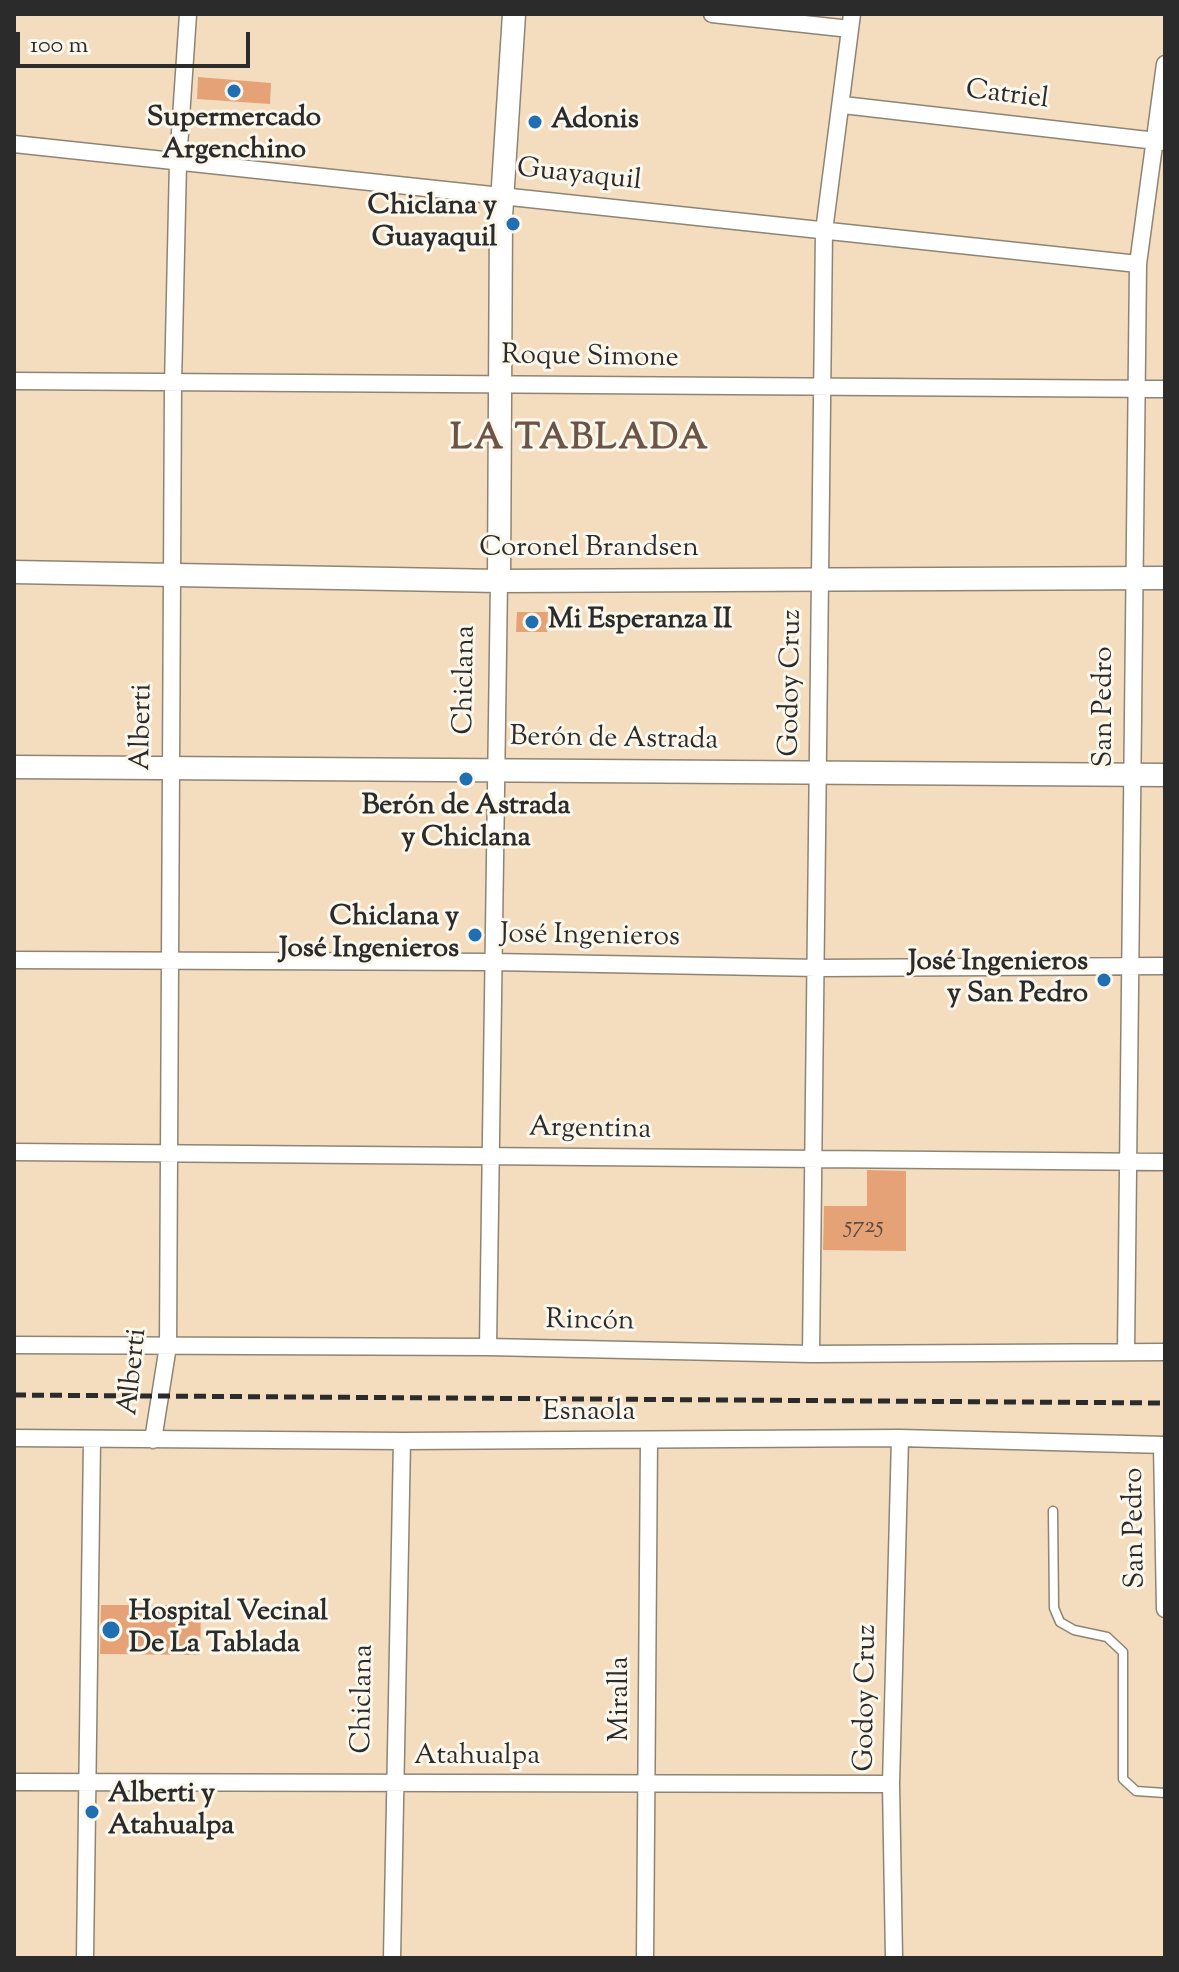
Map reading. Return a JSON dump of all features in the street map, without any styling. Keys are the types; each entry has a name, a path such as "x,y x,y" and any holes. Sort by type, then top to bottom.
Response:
{"street":[{"name":"Alberti","path":"153,1440 168,1346 173,385 178,162 188,14"},
{"name":"Chiclana","path":"488,1347 502,194 514,14"},
{"path":"712,14 851,22"},
{"name":"Godoy Cruz","path":"811,1354 818,968 824,231 843,105 851,22"},
{"name":"San Pedro","path":"1126,1351 1138,264 1159,141 1165,64"},
{"name":"Catriel","path":"843,105 1159,141"},
{"name":"Guayaquil","path":"14,144 1138,264"},
{"name":"Roque Simone","path":"14,381 173,385 500,383 1165,389"},
{"name":"Coronel Brandsen","path":"14,572 499,581 1165,578"},
{"name":"Berón de Astrada","path":"14,767 1165,775"},
{"name":"José Ingenieros","path":"14,960 493,962 818,968 1165,966"},
{"name":"Argentina","path":"14,1152 1165,1162"},
{"name":"Rincón","path":"14,1345 488,1347 811,1354 1165,1352"},
{"name":"Esnaola","path":"14,1438 402,1441 900,1438 1163,1445"},
{"name":"Godoy Cruz","path":"894,1958 891,1784 900,1438"},
{"name":"Alberti","path":"85,1958 92,1440"},
{"name":"Miralla","path":"645,1958 649,1440"},
{"name":"Chiclana","path":"392,1958 402,1441"},
{"name":"San Pedro","path":"1163,1445 1165,1609"},
{"name":"Atahualpa","path":"14,1782 891,1784"}],"lane":[{"path":"1053,1511 1054,1608 1060,1622 1074,1630 1107,1637 1123,1652 1123,1779 1136,1791 1165,1793"}],"building":[{"name":"Supermercado Argenchino","path":"198,77 271,83 270,104 197,99"},
{"name":"Mi Esperanza II","path":"517,612 548,612 547,632 516,632"},
{"path":"867,1170 906,1171 906,1251 823,1250 824,1206 867,1206"},
{"path":"101,1605 191,1605 191,1613 201,1613 200,1655 100,1654"}],"railway":[{"path":"14,1395 1165,1403"}],"place":[{"name":"Supermercado Argenchino","path":"234,91"},
{"name":"Adonis","path":"535,122"},
{"name":"Chiclana y Guayaquil","path":"513,224"},
{"name":"Mi Esperanza II","path":"532,622"},
{"name":"Berón de Astrada y Chiclana","path":"466,779"},
{"name":"Chiclana y José Ingenieros","path":"475,935"},
{"name":"José Ingenieros y San Pedro","path":"1104,980"},
{"name":"Hospital Vecinal De La Tablada","path":"111,1630"},
{"name":"Alberti y Atahualpa","path":"92,1812"}],"district":[{"name":"LA TABLADA","path":"580,442"}]}
